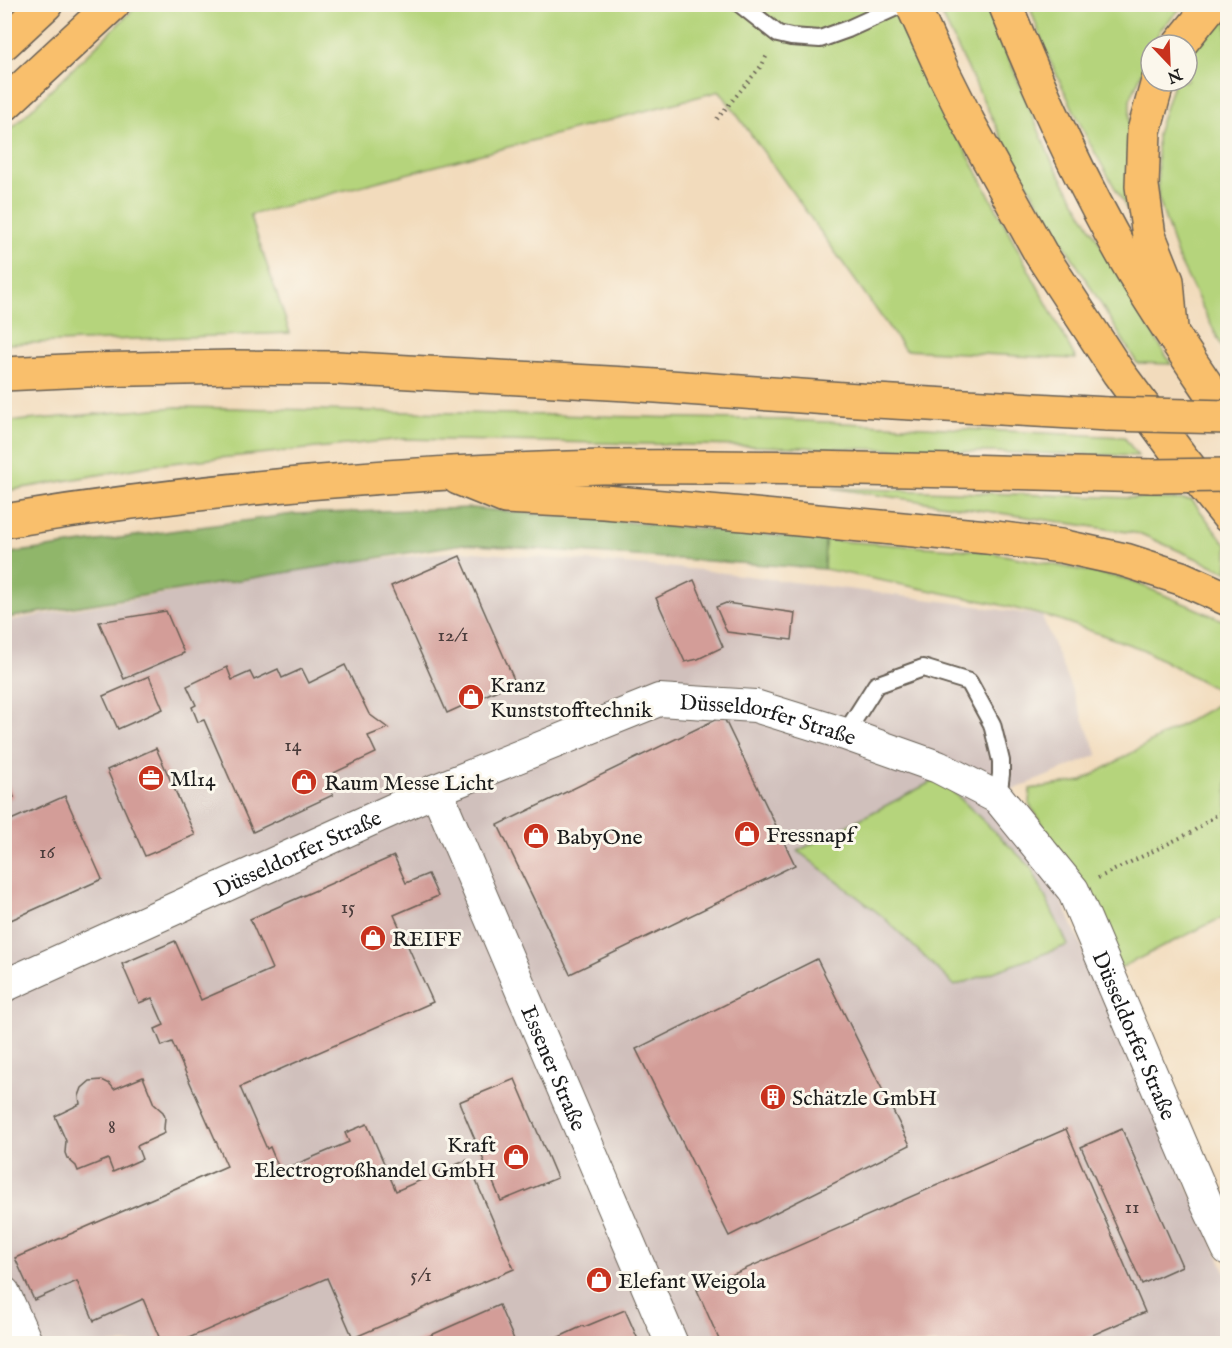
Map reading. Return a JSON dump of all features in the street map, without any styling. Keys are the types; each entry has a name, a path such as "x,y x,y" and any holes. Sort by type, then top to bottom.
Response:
{"highway":[{"path":"4,43 46,4"},
{"path":"4,105 113,4"},
{"path":"912,4 968,122 1041,254 1118,372 1227,516"},
{"path":"1005,4 1045,100 1091,197 1172,334 1227,417"},
{"path":"1189,33 1212,4"},
{"path":"1155,93 1144,131 1142,186 1149,236 1167,281 1172,334"},
{"path":"4,374 222,367 337,368 1108,414 1227,417"},
{"path":"4,521 78,509 264,487 447,473 605,467 1227,476"},
{"path":"447,473 506,497 604,502 744,514 1061,546 1125,560 1180,578 1227,599"}],"street":[{"name":"Düsseldorfer Straße","path":"4,986 436,790 659,700 755,706 845,734 938,767 998,798 1073,890 1227,1249"},
{"name":"Essener Straße","path":"436,790 672,1344"},
{"path":"4,1293 27,1344"}],"lane":[{"path":"740,4 778,34 820,39 903,4"},
{"path":"845,734 876,685 923,668 969,682 992,724 1002,761 998,798"}],"path":[{"path":"717,119 762,65 778,34"},
{"path":"1073,890 1192,832 1227,807"}],"shaded area":[{"path":"461,551 701,570 1042,616 1098,755 1013,790 1227,1275 1227,1343 5,1344 5,621 354,562"}],"green space":[{"path":"896,4 930,83 1076,359 905,350 720,91 250,215 290,333 5,344 5,135 138,5"},
{"path":"937,5 987,5 1051,160 1171,364 1137,363 1012,159"},
{"path":"1029,5 1184,5 1159,33 1139,33 1139,79 1130,100 1128,211 1089,142 1049,59"},
{"path":"1227,10 1227,357 1178,258 1158,197 1157,134 1170,93 1199,93 1199,41 1214,20"},
{"path":"177,407 784,420 1124,437 1138,456 403,439 161,464 5,491 5,422"},
{"path":"832,488 1192,500 1227,546 1227,572 1141,534"},
{"path":"472,508 825,540 824,569 463,544 5,618 4,554 294,514"},
{"path":"825,540 983,551 1127,579 1227,622 1227,695 1142,649 1057,619 997,604 824,569"},
{"path":"1227,699 1227,915 1120,968 1074,872 1029,804 1030,789 1082,781"},
{"path":"939,778 1031,867 1068,945 955,986 882,916 798,851"}],"building":[{"path":"460,556 515,682 447,713 391,586"},
{"path":"694,580 723,647 698,659 685,662 656,598"},
{"path":"726,603 795,613 792,640 727,632 716,607"},
{"path":"166,611 184,653 124,679 99,622"},
{"path":"345,665 369,714 388,728 368,736 376,753 325,777 333,795 253,832 204,720 198,722 192,707 196,705 187,686 227,667 232,680 250,672 254,680 278,669 282,678 302,669 309,683"},
{"path":"149,676 163,709 118,729 103,696"},
{"path":"723,716 795,865 570,974 498,825"},
{"path":"156,748 195,835 145,856 107,770"},
{"path":"4,775 14,797 4,801"},
{"path":"65,796 102,879 4,923 4,823"},
{"path":"394,856 406,883 428,874 438,896 394,915 433,1002 240,1087 267,1149 270,1147 280,1171 349,1142 345,1133 367,1124 396,1191 467,1160 514,1269 353,1338 327,1278 175,1344 162,1344 143,1299 94,1321 77,1281 34,1300 15,1258 227,1166 172,1042 162,1046 155,1029 164,1025 152,998 139,1003 122,964 175,941 201,1000 272,969 250,919"},
{"name":"Schätzle GmbH","path":"817,959 910,1145 729,1236 636,1049"},
{"path":"143,1077 154,1104 165,1117 165,1133 137,1146 142,1159 113,1172 108,1159 78,1171 67,1158 66,1141 55,1116 80,1104 79,1096 82,1088 90,1081 102,1080 114,1089"},
{"path":"515,1079 557,1178 501,1201 459,1102"},
{"path":"1066,1129 1145,1312 1072,1344 721,1344 697,1290"},
{"path":"1122,1129 1182,1266 1142,1284 1081,1147"},
{"path":"499,1305 516,1344 411,1344"},
{"path":"625,1310 640,1344 544,1344 583,1326"}],"place":[{"name":"Kranz Kunststofftechnik","path":"471,697"},
{"name":"Ml14","path":"151,778"},
{"name":"Raum Messe Licht","path":"304,782"},
{"name":"Fressnapf","path":"747,834"},
{"name":"BabyOne","path":"536,836"},
{"name":"REIFF","path":"373,938"},
{"name":"Schätzle GmbH","path":"773,1097"},
{"name":"Kraft Electrogroßhandel GmbH","path":"516,1157"},
{"name":"Elefant Weigola","path":"599,1280"}]}
